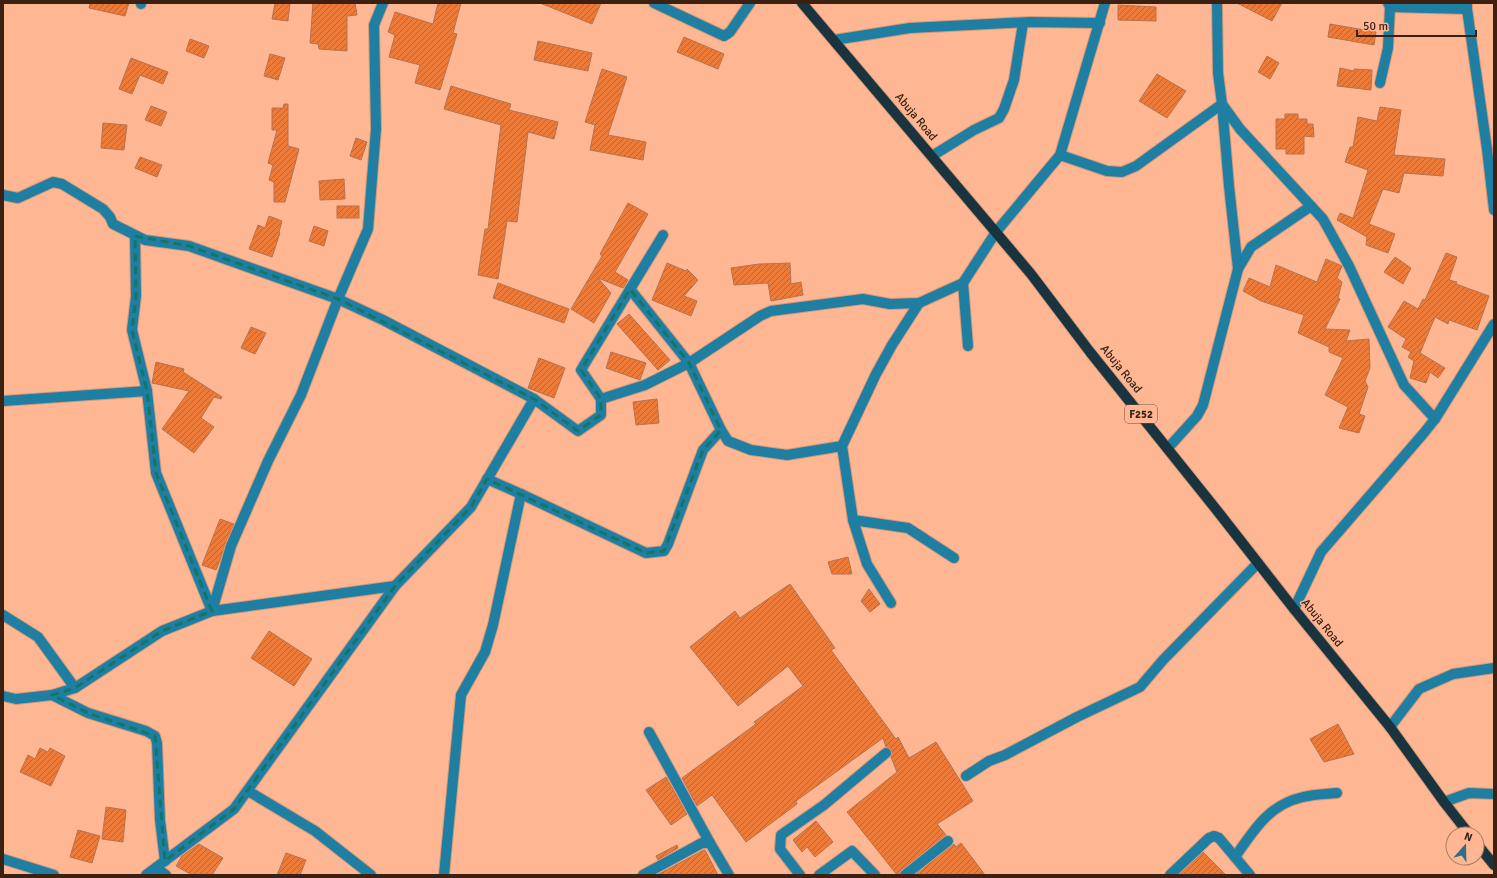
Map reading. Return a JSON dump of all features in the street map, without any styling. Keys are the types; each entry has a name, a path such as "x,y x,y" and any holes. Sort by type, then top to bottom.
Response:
{"main road":[{"name":"Abuja Road","path":"802,3 996,232 1390,728 1463,826"},
{"path":"1485,854 1494,865"}],"street":[{"path":"212,611 230,546 268,461 301,395 338,299 368,229 376,129 374,25 383,3"},
{"path":"654,3 724,36 730,32 750,3"},
{"path":"601,399 645,385 689,364 760,316 772,311 863,299 890,304 919,303 963,284 996,232 1060,155 1105,3"},
{"path":"1217,3 1218,73 1238,269"},
{"path":"1380,83 1388,48 1389,5 1467,6 1494,210"},
{"path":"834,40 910,28 1023,23 1100,23"},
{"path":"932,156 974,130 999,118 1004,109 1014,80 1023,23"},
{"path":"1060,155 1107,171 1122,172 1136,166 1222,104"},
{"path":"1222,104 1240,129 1323,219 1349,266 1404,385 1435,419"},
{"path":"3,195 18,198 53,182 62,184 103,209 110,217 113,224 135,236 146,240 189,246 338,299 383,320 534,399 578,431 600,415 601,399 582,370 663,235"},
{"path":"1168,448 1197,416 1203,405 1238,269 1251,247 1311,206"},
{"path":"135,236 136,296 132,330 147,391 156,473 212,611"},
{"path":"963,284 968,346"},
{"path":"630,289 689,364 721,430 728,441 751,450 787,455 842,446"},
{"path":"891,602 867,564 853,520 842,446 876,374 892,345 919,303"},
{"path":"1294,609 1322,552 1435,419 1494,324"},
{"path":"3,401 147,391"},
{"path":"146,875 234,809 395,586 470,507 534,399"},
{"path":"487,479 646,553 664,552 703,450 721,430"},
{"path":"444,875 460,695 485,652 493,625 521,494"},
{"path":"853,520 908,528 954,558"},
{"path":"966,776 989,761 1005,755 1077,717 1140,687 1163,660 1258,563"},
{"path":"3,696 16,699 52,695 75,688 162,631 212,611 395,586"},
{"path":"3,615 38,637 75,688"},
{"path":"1390,728 1419,689 1453,674 1494,668"},
{"path":"52,695 88,713 146,731 155,736 157,743 160,820 165,861"},
{"path":"649,732 729,875"},
{"path":"800,875 780,849 781,835 824,805 886,753"},
{"path":"248,791 315,831 371,875"},
{"path":"1235,857 1261,821 1276,808 1302,797 1337,792"},
{"path":"1444,802 1469,793 1494,794"},
{"path":"1170,875 1209,838 1214,836 1219,838 1250,875"},
{"path":"905,875 948,841"},
{"path":"643,875 702,843 710,843"},
{"path":"819,875 852,851 875,875"},
{"path":"3,859 54,875"},
{"path":"156,868 166,875"}],"highlighted area":[{"path":"135,236 189,246 338,299 534,399 578,431 601,415 601,399 581,370 630,289 689,363 721,430 703,450 664,551 646,553 487,479 471,507 395,586 234,809 165,861 155,736 88,713 52,695 75,688 162,631 212,611 156,473 147,391 132,330 136,296"}],"building":[{"path":"90,3 129,3 125,16 89,8"},
{"path":"275,3 290,3 288,21 272,19"},
{"path":"313,3 355,3 357,15 347,16 347,51 319,49 318,44 310,43"},
{"path":"438,3 461,3 453,33 457,34 440,90 415,83 420,65 389,57 395,35 388,32 395,12 433,24"},
{"path":"540,3 601,3 592,24"},
{"path":"1237,3 1282,3 1272,21"},
{"path":"1118,5 1156,7 1156,21 1118,20"},
{"path":"1330,24 1376,32 1374,45 1328,37"},
{"path":"684,37 724,54 718,69 677,52"},
{"path":"190,39 209,46 204,58 186,51"},
{"path":"538,41 592,53 588,71 534,60"},
{"path":"270,54 285,58 278,80 264,76"},
{"path":"1267,56 1279,63 1270,79 1258,72"},
{"path":"131,58 168,72 163,84 140,75 132,94 119,89"},
{"path":"1340,68 1354,71 1354,69 1372,70 1371,90 1337,86"},
{"path":"602,69 627,77 608,135 646,142 643,160 590,150 595,125 585,122"},
{"path":"1157,74 1186,91 1167,118 1139,101"},
{"path":"451,86 511,104 509,110 558,122 554,139 528,132 517,222 507,221 498,279 478,275 485,229 488,229 501,125 444,109"},
{"path":"284,104 288,104 288,146 299,149 285,202 274,202 274,182 269,180 273,165 268,163 277,130 272,130 272,108 283,108"},
{"path":"151,106 167,112 161,126 145,120"},
{"path":"1380,107 1401,110 1394,155 1445,159 1443,176 1404,173 1399,193 1383,189 1369,224 1395,234 1388,253 1366,245 1367,237 1337,220 1340,213 1353,218 1368,170 1345,162 1350,147 1353,147 1358,117 1377,121"},
{"path":"1285,114 1298,114 1298,119 1307,119 1307,124 1313,124 1314,137 1304,136 1304,154 1286,154 1286,149 1276,149 1276,119 1285,119"},
{"path":"103,123 127,125 124,150 101,148"},
{"path":"356,138 367,142 361,160 350,156"},
{"path":"140,157 162,165 157,177 135,168"},
{"path":"344,179 345,199 320,200 319,181"},
{"path":"628,203 648,214 615,272 628,280 623,288 598,278 611,293 594,323 571,309 602,256 600,254"},
{"path":"337,206 359,206 359,218 337,218"},
{"path":"269,216 282,221 280,233 272,257 249,249 258,225 265,228"},
{"path":"314,226 328,231 324,246 309,241"},
{"path":"1446,253 1457,257 1449,280 1489,296 1477,330 1449,320 1448,324 1435,317 1420,353 1445,368 1438,378 1430,372 1426,383 1410,378 1414,361 1408,357 1411,352 1402,347 1406,339 1388,327 1404,301 1418,309 1423,299 1425,300"},
{"path":"1395,257 1411,268 1403,284 1384,272"},
{"path":"1326,259 1342,266 1337,278 1342,282 1338,298 1340,299 1325,329 1350,330 1346,341 1369,339 1370,368 1365,381 1368,387 1359,414 1365,416 1359,433 1339,428 1348,407 1325,395 1343,358 1329,352 1329,347 1298,333 1304,315 1261,301 1243,291 1249,278 1270,287 1276,265 1317,282"},
{"path":"667,263 686,271 687,269 698,280 684,296 697,301 691,316 652,300"},
{"path":"790,263 791,284 801,282 803,295 771,301 768,283 734,285 731,268 759,264"},
{"path":"498,283 569,309 564,323 493,298"},
{"path":"629,314 670,360 658,370 617,324"},
{"path":"251,327 266,333 255,354 241,348"},
{"path":"611,352 646,363 640,380 606,368"},
{"path":"539,358 565,368 554,398 528,388"},
{"path":"156,362 184,369 183,372 222,397 221,399 214,397 201,418 214,427 194,453 162,429 189,391 152,383"},
{"path":"657,399 659,423 636,425 633,402"},
{"path":"220,519 234,524 216,570 202,565"},
{"path":"848,557 852,574 832,574 828,562"},
{"path":"790,584 835,648 831,650 896,739 898,737 909,758 936,742 973,801 937,824 946,835 901,870 899,875 897,875 847,812 897,772 891,757 891,749 886,747 883,738 796,801 797,804 746,842 712,795 697,806 682,778 756,724 754,722 803,686 788,666 738,706 690,647 735,611 740,618"},
{"path":"869,589 880,604 870,612 861,601"},
{"path":"269,631 312,659 294,686 251,658"},
{"path":"1338,724 1354,754 1324,762 1310,739"},
{"path":"40,748 48,752 50,748 65,756 51,786 20,772 28,755 35,759"},
{"path":"666,777 687,814 671,825 646,790"},
{"path":"106,807 126,810 123,842 102,839"},
{"path":"816,821 833,842 815,857 807,847 802,852 793,840"},
{"path":"78,830 100,836 92,863 70,857"},
{"path":"961,843 985,875 915,875 954,844 956,847"},
{"path":"199,844 223,858 212,875 192,875 176,866 182,856"},
{"path":"677,845 678,848 658,860 656,856"},
{"path":"704,850 718,875 657,875"},
{"path":"1203,852 1226,875 1179,875"},
{"path":"286,853 306,860 300,875 277,875"}]}
